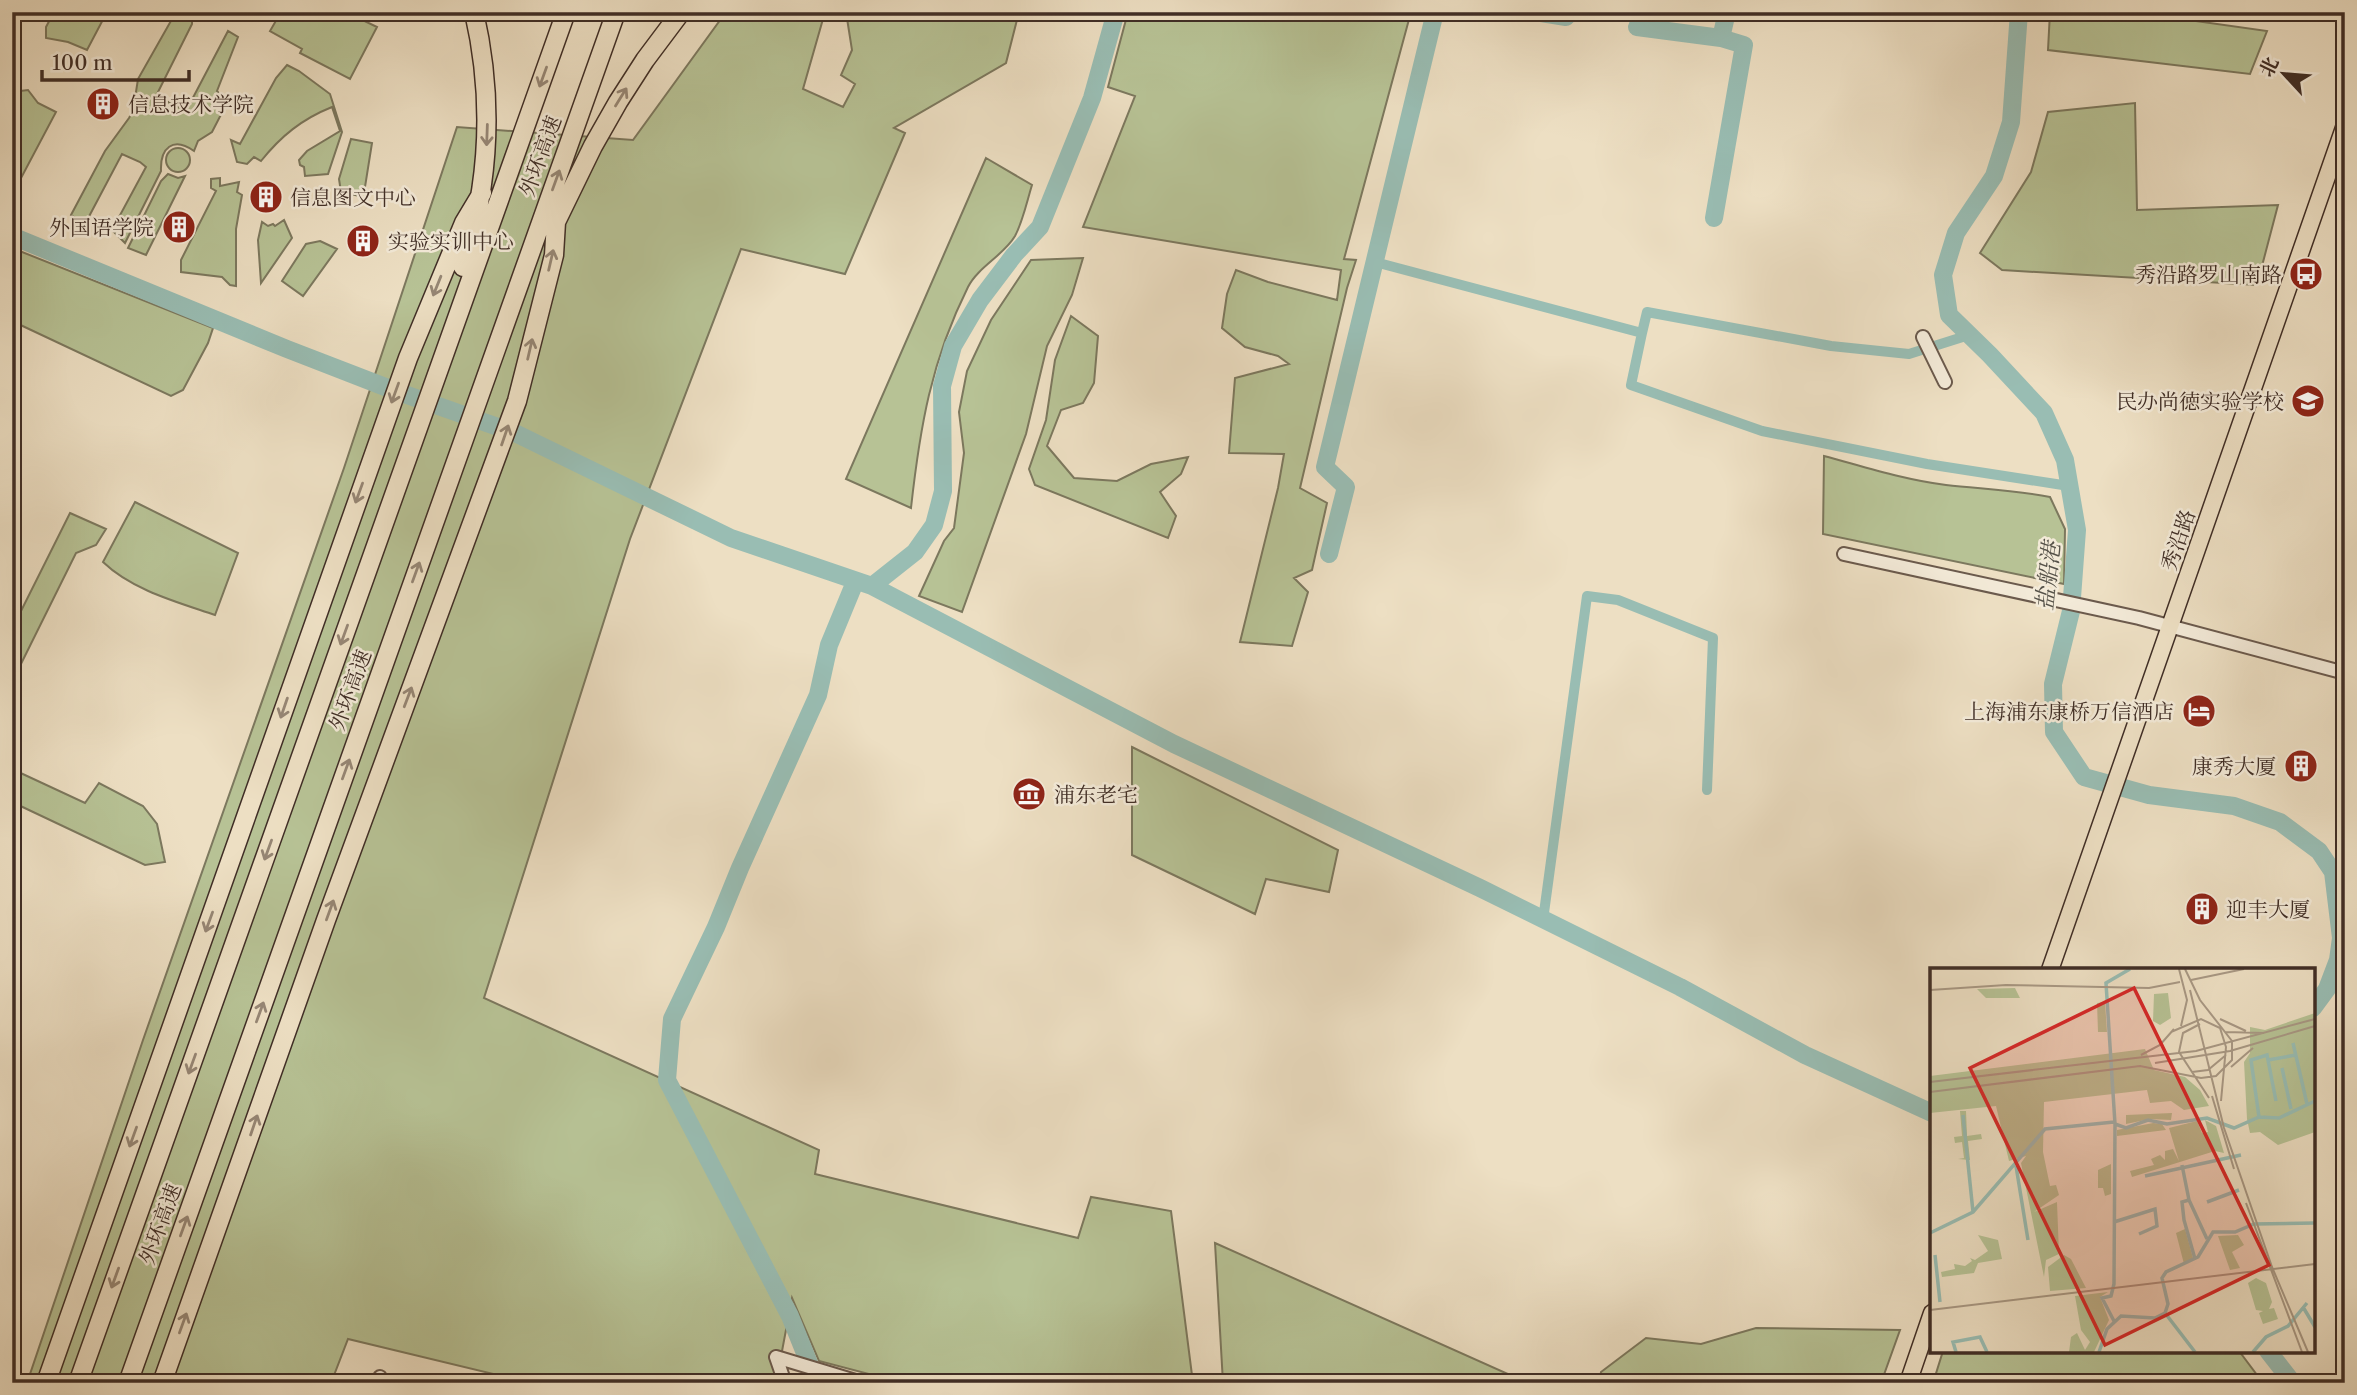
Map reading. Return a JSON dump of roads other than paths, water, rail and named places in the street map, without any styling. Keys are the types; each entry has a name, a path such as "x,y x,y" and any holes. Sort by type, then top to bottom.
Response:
{"highway":[{"path":"463,300 460,276 482,193 486,164 488,108 484,65 474,12"},
{"name":"外环高速","path":"78,1383 566,12"},
{"name":"外环高速","path":"128,1383 616,12"},
{"path":"533,244 556,222 618,102 681,12"},
{"path":"46,1383 408,358 464,223 482,193"},
{"path":"162,1383 326,920 517,401 554,255 556,222"}],"main road":[{"name":"秀沿路","path":"2051,968 2345,125"},
{"path":"1908,1383 1930,1318"}],"street":[{"path":"1923,337 1945,382"},
{"path":"1844,554 2110,612 2345,673"},
{"path":"785,1383 778,1363 862,1383"}],"waterway":[{"path":"872,586 915,552 934,525 943,491 942,386 953,346 980,300 1014,255 1040,227 1092,98 1116,12"},
{"path":"1329,554 1346,487 1325,467 1435,12"},
{"path":"1535,12 1566,17"},
{"path":"1714,218 1744,45 1721,38 1727,12"},
{"name":"盐船港","path":"2019,12 2011,122 1994,176 1956,233 1943,275 1949,315 2044,413 2065,460 2077,530 2071,611 2053,684 2054,732 2084,777 2149,795 2234,806 2280,822 2319,851 2333,872 2341,938 2338,960 2327,989 2315,1005"},
{"path":"1637,27 1721,38"},
{"path":"12,236 287,349 515,433 731,538 872,586 1174,744 1480,888 1680,987 1805,1055 1930,1112"},
{"path":"1375,262 1642,333 1631,385 1762,431 1927,464 2069,486"},
{"path":"1642,333 1647,312 1831,346 1909,354 1969,335"},
{"path":"817,1383 790,1316 667,1080 672,1019 716,927 818,695 829,645 855,582"},
{"path":"1543,920 1587,596 1618,600 1713,638 1707,790"},
{"name":"盐船港","path":"2270,1353 2293,1383"}],"place":[{"name":"信息技术学院","path":"103,104"},
{"name":"信息图文中心","path":"266,197"},
{"name":"外国语学院","path":"179,227"},
{"name":"实验实训中心","path":"363,241"},
{"name":"秀沿路罗山南路","path":"2306,274"},
{"name":"民办尚徳实验学校","path":"2308,401"},
{"name":"上海浦东康桥万信酒店","path":"2199,711"},
{"name":"康秀大厦","path":"2301,766"},
{"name":"浦东老宅","path":"1029,794"},
{"name":"迎丰大厦","path":"2202,909"}]}
